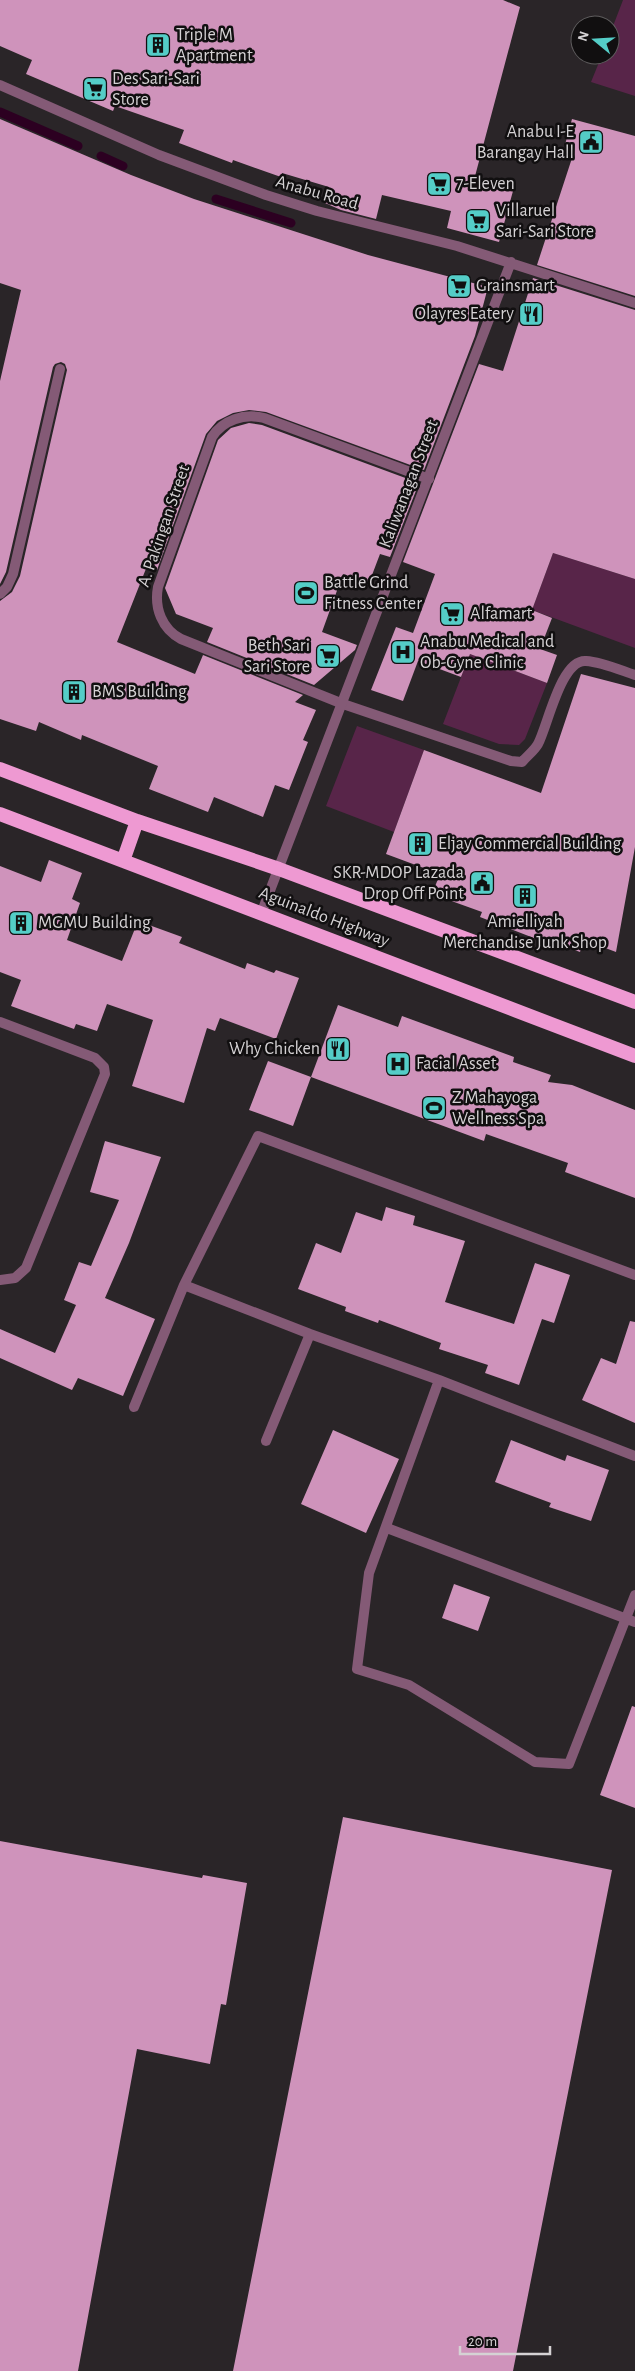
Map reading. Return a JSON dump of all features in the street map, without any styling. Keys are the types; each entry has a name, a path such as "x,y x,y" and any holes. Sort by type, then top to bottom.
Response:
{"highway":[{"name":"Aguinaldo Highway","path":"0,769 138,821 279,869 635,1002"},
{"name":"Aguinaldo Highway","path":"0,814 635,1056"},
{"path":"123,861 138,821"}],"street":[{"name":"Anabu Road","path":"0,85 165,158 266,195 317,211 457,246 635,303"},
{"name":"Kaliwanagan Street","path":"261,914 511,262"},
{"path":"0,594 7,587 13,574 60,369"},
{"name":"A. Pakingan Street","path":"429,479 256,416 249,415 222,425 212,437 158,587 156,602 161,618 168,630 181,639 343,704 500,758 522,762 537,746 563,682 575,662 585,661 635,674"},
{"path":"0,1022 94,1058 104,1067 105,1074 26,1268 15,1278 0,1280"},
{"path":"134,1407 184,1285 258,1136 635,1275"},
{"path":"184,1285 635,1456"},
{"path":"266,1440 310,1334"},
{"path":"438,1380 387,1528 369,1573 356,1669 409,1685 535,1762 569,1764 631,1620 635,1595"},
{"path":"387,1528 631,1620"}],"shaded area":[{"path":"623,0 635,0 635,96 591,82 598,65 620,65 620,15 617,15"},
{"path":"553,553 635,579 635,648 532,610"},
{"path":"470,654 547,683 525,739 519,745 499,744 443,724"},
{"path":"357,726 424,750 394,832 326,806"}],"building":[{"path":"0,0 503,0 520,7 474,180 513,191 499,242 447,228 451,211 382,195 376,219 341,210 325,203 329,187 282,173 281,177 233,160 232,163 179,143 184,130 115,106 113,111 26,74 32,60 0,46"},
{"path":"0,119 131,175 194,199 368,255 488,287 475,336 424,470 266,412 249,410 233,413 217,421 206,434 157,570 151,556 117,642 195,674 203,655 303,695 295,702 316,710 303,740 308,742 289,790 275,785 263,817 214,797 208,812 149,789 158,766 82,735 81,740 39,722 36,731 0,719 0,601 12,592 20,576 67,370 65,364 61,362 53,367 6,572 0,584 0,381 21,290 0,283"},
{"path":"572,119 635,136 635,296 537,265 573,155 563,152"},
{"path":"533,278 635,310 635,579 553,553 532,610 552,618 540,649 557,655 547,683 470,654 461,677 418,661 403,701 371,690 396,627 413,633 435,574 403,562 479,364 503,371"},
{"path":"249,423 262,425 419,483 390,557 380,554 369,583 343,574 322,632 357,645 355,650 314,685 207,642 213,628 176,614 165,588 218,440 231,428"},
{"path":"581,674 635,688 635,847 616,952 584,940 580,952 545,939 544,942 480,917 482,912 432,894 440,874 386,854 424,750 541,793"},
{"path":"49,860 82,873 72,899 80,903 67,940 122,961 138,921 182,937 179,943 245,969 247,963 274,973 276,970 299,978 276,1039 220,1018 215,1031 207,1028 184,1103 132,1086 153,1020 107,1004 97,1031 76,1024 74,1029 11,1006 21,980 0,972 0,866 41,882"},
{"path":"338,1005 398,1027 402,1016 514,1057 513,1062 551,1075 548,1082 572,1085 635,1110 635,1198 565,1172 568,1163 486,1134 484,1141 311,1077"},
{"path":"268,1061 311,1077 293,1126 249,1110"},
{"path":"105,1141 161,1157 129,1243 105,1298 155,1319 123,1396 78,1378 72,1390 0,1358 0,1329 55,1353 76,1305 64,1300 79,1262 91,1266 119,1200 90,1192"},
{"path":"386,1207 415,1216 413,1225 465,1241 445,1302 514,1324 535,1263 570,1275 554,1323 542,1319 519,1385 485,1373 488,1365 439,1349 441,1343 379,1320 378,1323 345,1311 346,1307 298,1289 316,1243 341,1253 356,1212 382,1221"},
{"path":"630,1321 635,1322 635,1423 582,1400 601,1358 616,1364"},
{"path":"333,1430 399,1459 366,1533 301,1504"},
{"path":"511,1440 565,1461 567,1455 609,1470 591,1521 549,1507 551,1503 495,1482"},
{"path":"454,1584 490,1597 478,1631 442,1618"},
{"path":"632,1706 635,1707 635,1808 600,1795"},
{"path":"343,1817 612,1870 513,2371 233,2371"},
{"path":"0,1841 202,1878 203,1875 247,1883 226,2005 221,2004 210,2064 137,2049 78,2371 0,2371"}],"waterway":[{"path":"0,112 78,146"},
{"path":"101,156 123,166"},
{"path":"216,199 291,223"}],"place":[{"name":"Triple M Apartment","path":"158,45"},
{"name":"Des Sari-Sari Store","path":"95,89"},
{"name":"Anabu I-E Barangay Hall","path":"591,142"},
{"name":"7-Eleven","path":"439,184"},
{"name":"Villaruel Sari-Sari Store","path":"478,221"},
{"name":"Grainsmart","path":"459,286"},
{"name":"Olayres Eatery","path":"531,314"},
{"name":"Battle Grind Fitness Center","path":"306,593"},
{"name":"Alfamart","path":"452,614"},
{"name":"Anabu Medical and Ob-Gyne Clinic","path":"403,652"},
{"name":"Beth Sari Sari Store","path":"328,656"},
{"name":"BMS Building","path":"74,692"},
{"name":"Eljay Commercial Building","path":"420,844"},
{"name":"SKR-MDOP Lazada Drop Off Point","path":"482,883"},
{"name":"Amielliyah Merchandise Junk Shop","path":"525,896"},
{"name":"MGMU Building","path":"21,923"},
{"name":"Why Chicken","path":"338,1049"},
{"name":"Facial Asset","path":"398,1064"},
{"name":"Z Mahayoga Wellness Spa","path":"434,1108"}]}
